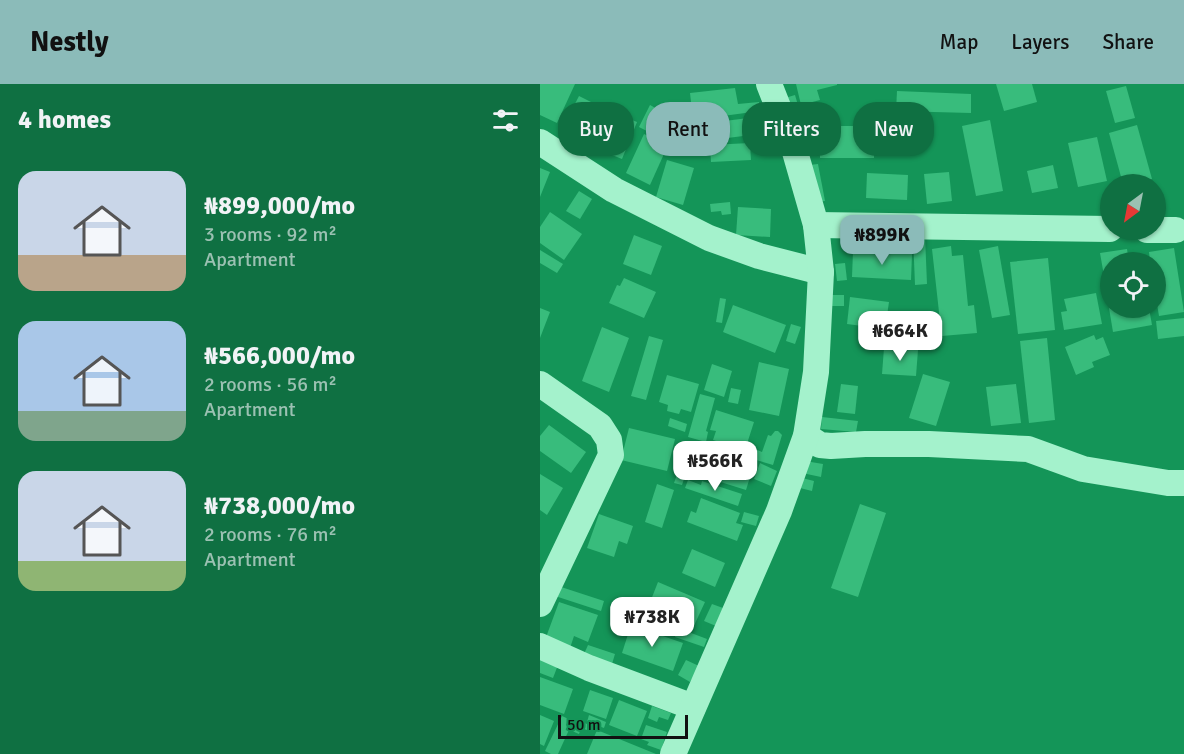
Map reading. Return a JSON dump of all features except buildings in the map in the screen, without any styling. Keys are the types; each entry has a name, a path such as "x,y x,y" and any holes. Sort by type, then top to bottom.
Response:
{"street":[{"path":"673,754 779,512 806,436 816,372 821,272 816,225 793,145 769,84"},
{"path":"540,142 614,190 709,238 759,256 821,272"},
{"path":"816,225 1100,229"},
{"path":"1166,230 1176,230"},
{"path":"540,384 600,426 609,440 610,455 540,604"},
{"path":"806,436 820,445 831,446 929,444 1028,449 1083,469 1168,483 1184,483"},
{"path":"540,646 589,668 693,707"}]}
